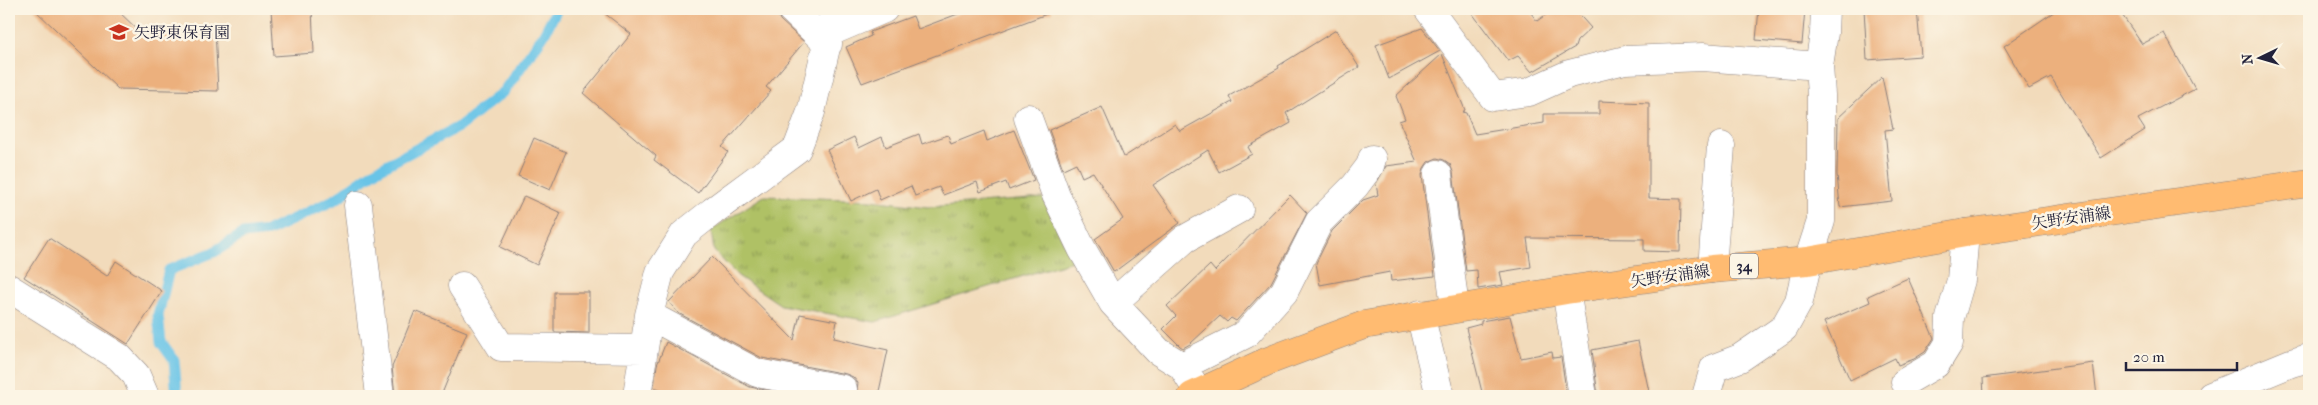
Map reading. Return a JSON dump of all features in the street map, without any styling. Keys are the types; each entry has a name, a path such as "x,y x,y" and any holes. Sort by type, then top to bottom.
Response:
{"main road":[{"name":"矢野安浦線","path":"1196,394 1268,361 1364,325 1420,314 1712,269 1808,261 1965,233 2309,184"}],"street":[{"path":"791,9 831,28 884,9"},
{"path":"1706,396 1714,368 1740,358 1784,328 1799,301 1808,261 1821,221 1821,95 1819,66 1824,33 1825,9"},
{"path":"1428,10 1493,97 1529,92 1569,74 1625,60 1703,57 1819,66"},
{"path":"636,396 648,315 660,272 684,234 797,149 811,112 831,28"},
{"path":"1028,118 1056,195 1082,249 1113,303 1158,351 1182,366 1196,394"},
{"path":"1712,269 1721,146"},
{"path":"1182,366 1246,334 1284,292 1319,222 1356,186 1370,166 1372,159"},
{"path":"1438,174 1455,308"},
{"path":"358,205 380,396"},
{"path":"1113,303 1185,238 1239,209"},
{"path":"1905,382 1936,364 1949,344 1950,318 1961,280 1965,233"},
{"path":"462,286 501,347 643,349"},
{"path":"9,288 119,357 136,375 145,396"},
{"path":"1566,290 1583,396"},
{"path":"1420,314 1440,396"},
{"path":"648,315 757,373 843,389"},
{"path":"2211,396 2291,363 2309,358"}],"green space":[{"path":"764,196 871,200 928,207 1043,198 1072,261 875,322 781,305 738,276 714,251 711,230"}],"building":[{"path":"34,9 116,9 141,33 215,29 218,91 118,89"},
{"path":"271,9 312,9 314,53 274,56"},
{"path":"599,9 776,9 780,20 804,42 766,87 771,91 722,147 728,152 698,193 654,160 656,156 583,93 631,34"},
{"path":"971,9 1051,9 1052,12 862,83 846,47 871,36 870,32 913,16 918,29"},
{"path":"1469,9 1528,9 1537,21 1554,9 1574,9 1591,28 1577,41 1575,47 1532,72 1518,56 1508,61"},
{"path":"1759,9 1805,9 1802,44 1756,40"},
{"path":"1864,9 1917,9 1921,56 1867,60"},
{"path":"2058,9 2118,9 2142,44 2164,33 2195,89 2138,119 2145,130 2101,158 2051,77 2029,89 2004,46"},
{"path":"1422,28 1440,51 1389,79 1376,45"},
{"path":"1336,30 1359,67 1286,113 1291,123 1248,147 1252,154 1219,172 1208,150 1153,185 1180,223 1114,272 1095,239 1123,219 1093,172 1082,177 1076,163 1063,169 1049,130 1102,107 1124,157 1175,124 1180,131 1232,102 1229,96 1279,68 1278,66"},
{"path":"1442,54 1465,110 1462,112 1466,113 1475,134 1544,123 1544,114 1599,114 1599,101 1649,103 1649,198 1681,199 1680,252 1644,251 1644,239 1527,238 1531,267 1500,272 1503,285 1478,289 1477,270 1466,271 1453,172 1450,164 1437,158 1428,162 1422,175 1435,276 1391,281 1390,272 1320,285 1316,263 1332,231 1363,200 1378,195 1376,184 1386,166 1417,162 1399,121 1405,119 1396,96"},
{"path":"1882,77 1893,129 1885,130 1892,201 1840,207 1837,174 1838,118"},
{"path":"1014,130 1034,180 1009,190 1006,182 980,192 977,182 943,195 939,187 915,196 911,186 880,200 876,189 851,201 827,150 854,137 859,148 882,137 886,147 919,134 922,144 948,135 951,144 984,131 987,141"},
{"path":"534,138 566,152 550,190 518,176"},
{"path":"1290,195 1307,213 1271,283 1236,321 1231,318 1227,322 1220,316 1190,344 1183,348 1180,346 1163,329 1176,316 1167,306 1210,265 1215,271"},
{"path":"524,196 561,213 537,265 500,247"},
{"path":"49,238 107,276 116,261 162,291 128,344 24,277"},
{"path":"712,257 794,340 800,314 837,321 834,338 888,350 878,396 856,396 858,383 853,377 846,374 762,358 678,313 669,302"},
{"path":"1908,278 1934,338 1925,352 1914,359 1898,365 1895,358 1850,380 1824,322 1870,302 1868,296"},
{"path":"554,292 589,292 589,333 554,332"},
{"path":"415,311 467,332 441,396 395,396 392,367"},
{"path":"1510,316 1521,358 1552,352 1553,358 1561,357 1567,396 1483,396 1466,328 1481,324 1481,321"},
{"path":"1638,341 1650,396 1598,396 1592,350"},
{"path":"666,342 750,387 797,396 678,396 654,387 657,365"},
{"path":"2093,363 2097,396 1984,396 1983,378"}],"waterway":[{"path":"177,396 174,360 161,342 158,315 169,270 214,252 243,234 268,231 336,199 375,171 460,126 504,91 544,34 557,9"}],"place":[{"name":"矢野東保育園","path":"119,32"}]}
